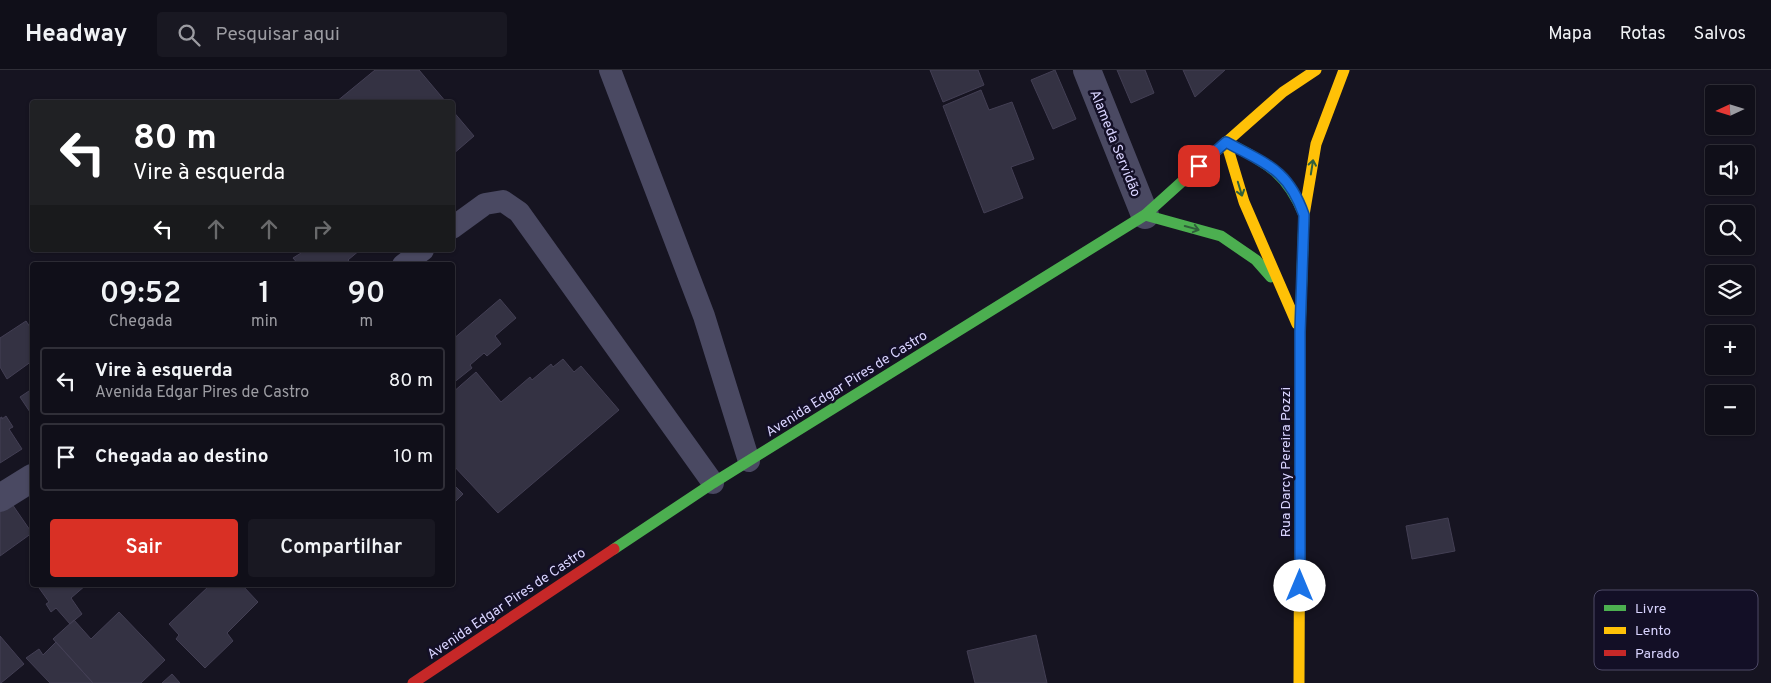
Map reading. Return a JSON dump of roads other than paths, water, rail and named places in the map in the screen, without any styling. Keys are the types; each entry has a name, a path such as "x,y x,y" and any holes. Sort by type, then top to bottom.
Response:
{"main road":[{"name":"Avenida Edgar Pires de Castro","path":"1283,92 1297,70"},
{"name":"Avenida Edgar Pires de Castro","path":"412,683 713,483 1145,215 1283,92 1316,70"},
{"name":"Rua Darcy Pereira Pozzi","path":"1299,683 1300,332 1304,215 1316,144 1344,70"},
{"name":"Rua Darcy Pereira Pozzi","path":"1226,142 1273,168 1288,182 1298,198 1304,215"},
{"name":"Rua Darcy Pereira Pozzi","path":"1226,142 1244,202 1300,332"},
{"name":"Rua Darcy Pereira Pozzi","path":"1145,215 1221,236 1256,260 1284,292"}],"street":[{"name":"Alameda Servidão","path":"1088,70 1145,215"},
{"path":"0,498 30,479"}],"lane":[{"path":"610,70 704,316 749,461"},
{"path":"455,226 485,204 503,201 519,212 713,483"},
{"path":"407,262 420,252"}]}
